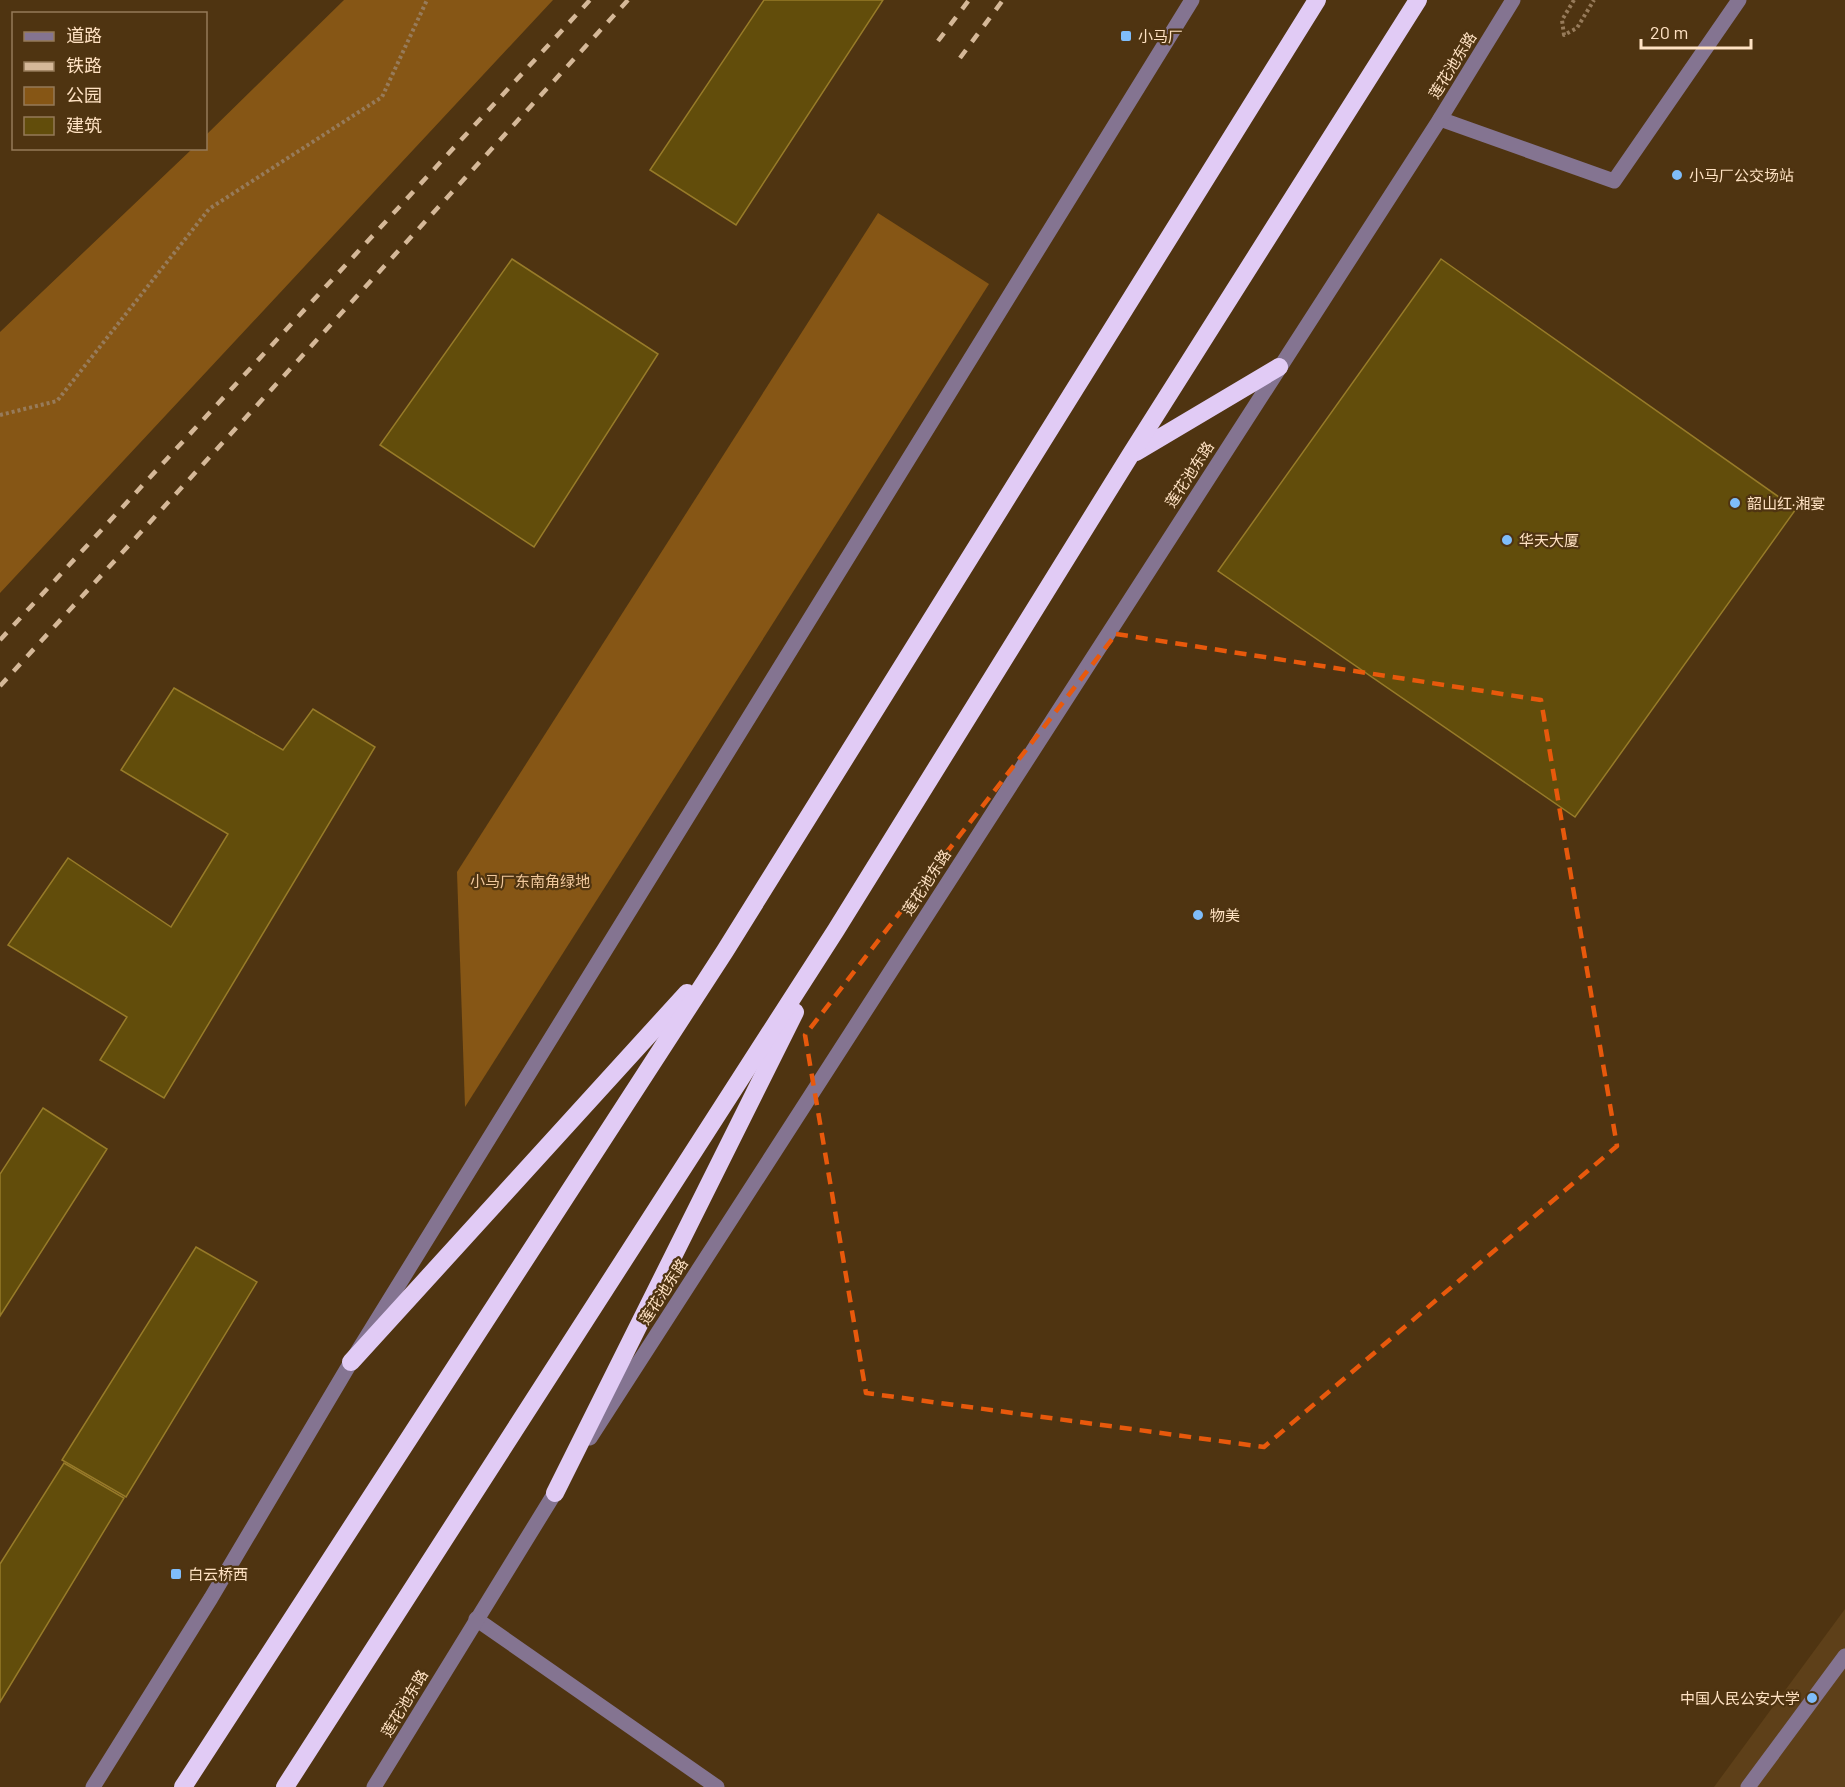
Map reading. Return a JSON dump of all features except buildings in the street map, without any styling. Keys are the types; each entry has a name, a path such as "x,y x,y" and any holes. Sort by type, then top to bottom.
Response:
{"highway":[{"path":"183,1787 725,951 1317,0"},
{"path":"285,1787 836,930 1131,454 1418,0"},
{"path":"1131,454 1279,367"},
{"path":"555,1493 836,930"},
{"path":"351,1362 725,951"}],"street":[{"path":"93,1787 211,1598 351,1362 1192,0"},
{"name":"莲花池东路","path":"374,1787 555,1493 1440,119 1514,0"},
{"path":"1440,119 1614,181 1739,0"},
{"path":"476,1619 717,1787"},
{"path":"1748,1787 1845,1656"}],"path":[{"path":"0,415 57,401 210,209 382,97 428,0"},
{"path":"1574,0 1562,20 1564,35 1577,28 1594,0"}],"highlighted area":[{"path":"1116,634 1541,700 1617,1146 1264,1447 866,1393 805,1035"}],"shaded area":[{"name":"中国人民公安大学","path":"1845,1609 1845,1787 1714,1787"}],"green space":[{"path":"344,0 553,0 0,593 0,332 191,150 207,150 207,134"},
{"name":"小马厂东南角绿地","path":"878,213 989,284 465,1107 457,872"}],"railway":[{"path":"0,640 590,0"},
{"path":"0,686 628,0"},
{"path":"938,41 969,0"},
{"path":"960,58 1003,0"}],"place":[{"name":"小马厂","path":"1126,36"},
{"name":"小马厂公交场站","path":"1677,175"},
{"name":"韶山红·湘宴","path":"1735,503"},
{"name":"华天大厦","path":"1507,540"},
{"name":"物美","path":"1198,915"},
{"name":"白云桥西","path":"176,1574"},
{"name":"中国人民公安大学","path":"1812,1698"}]}
